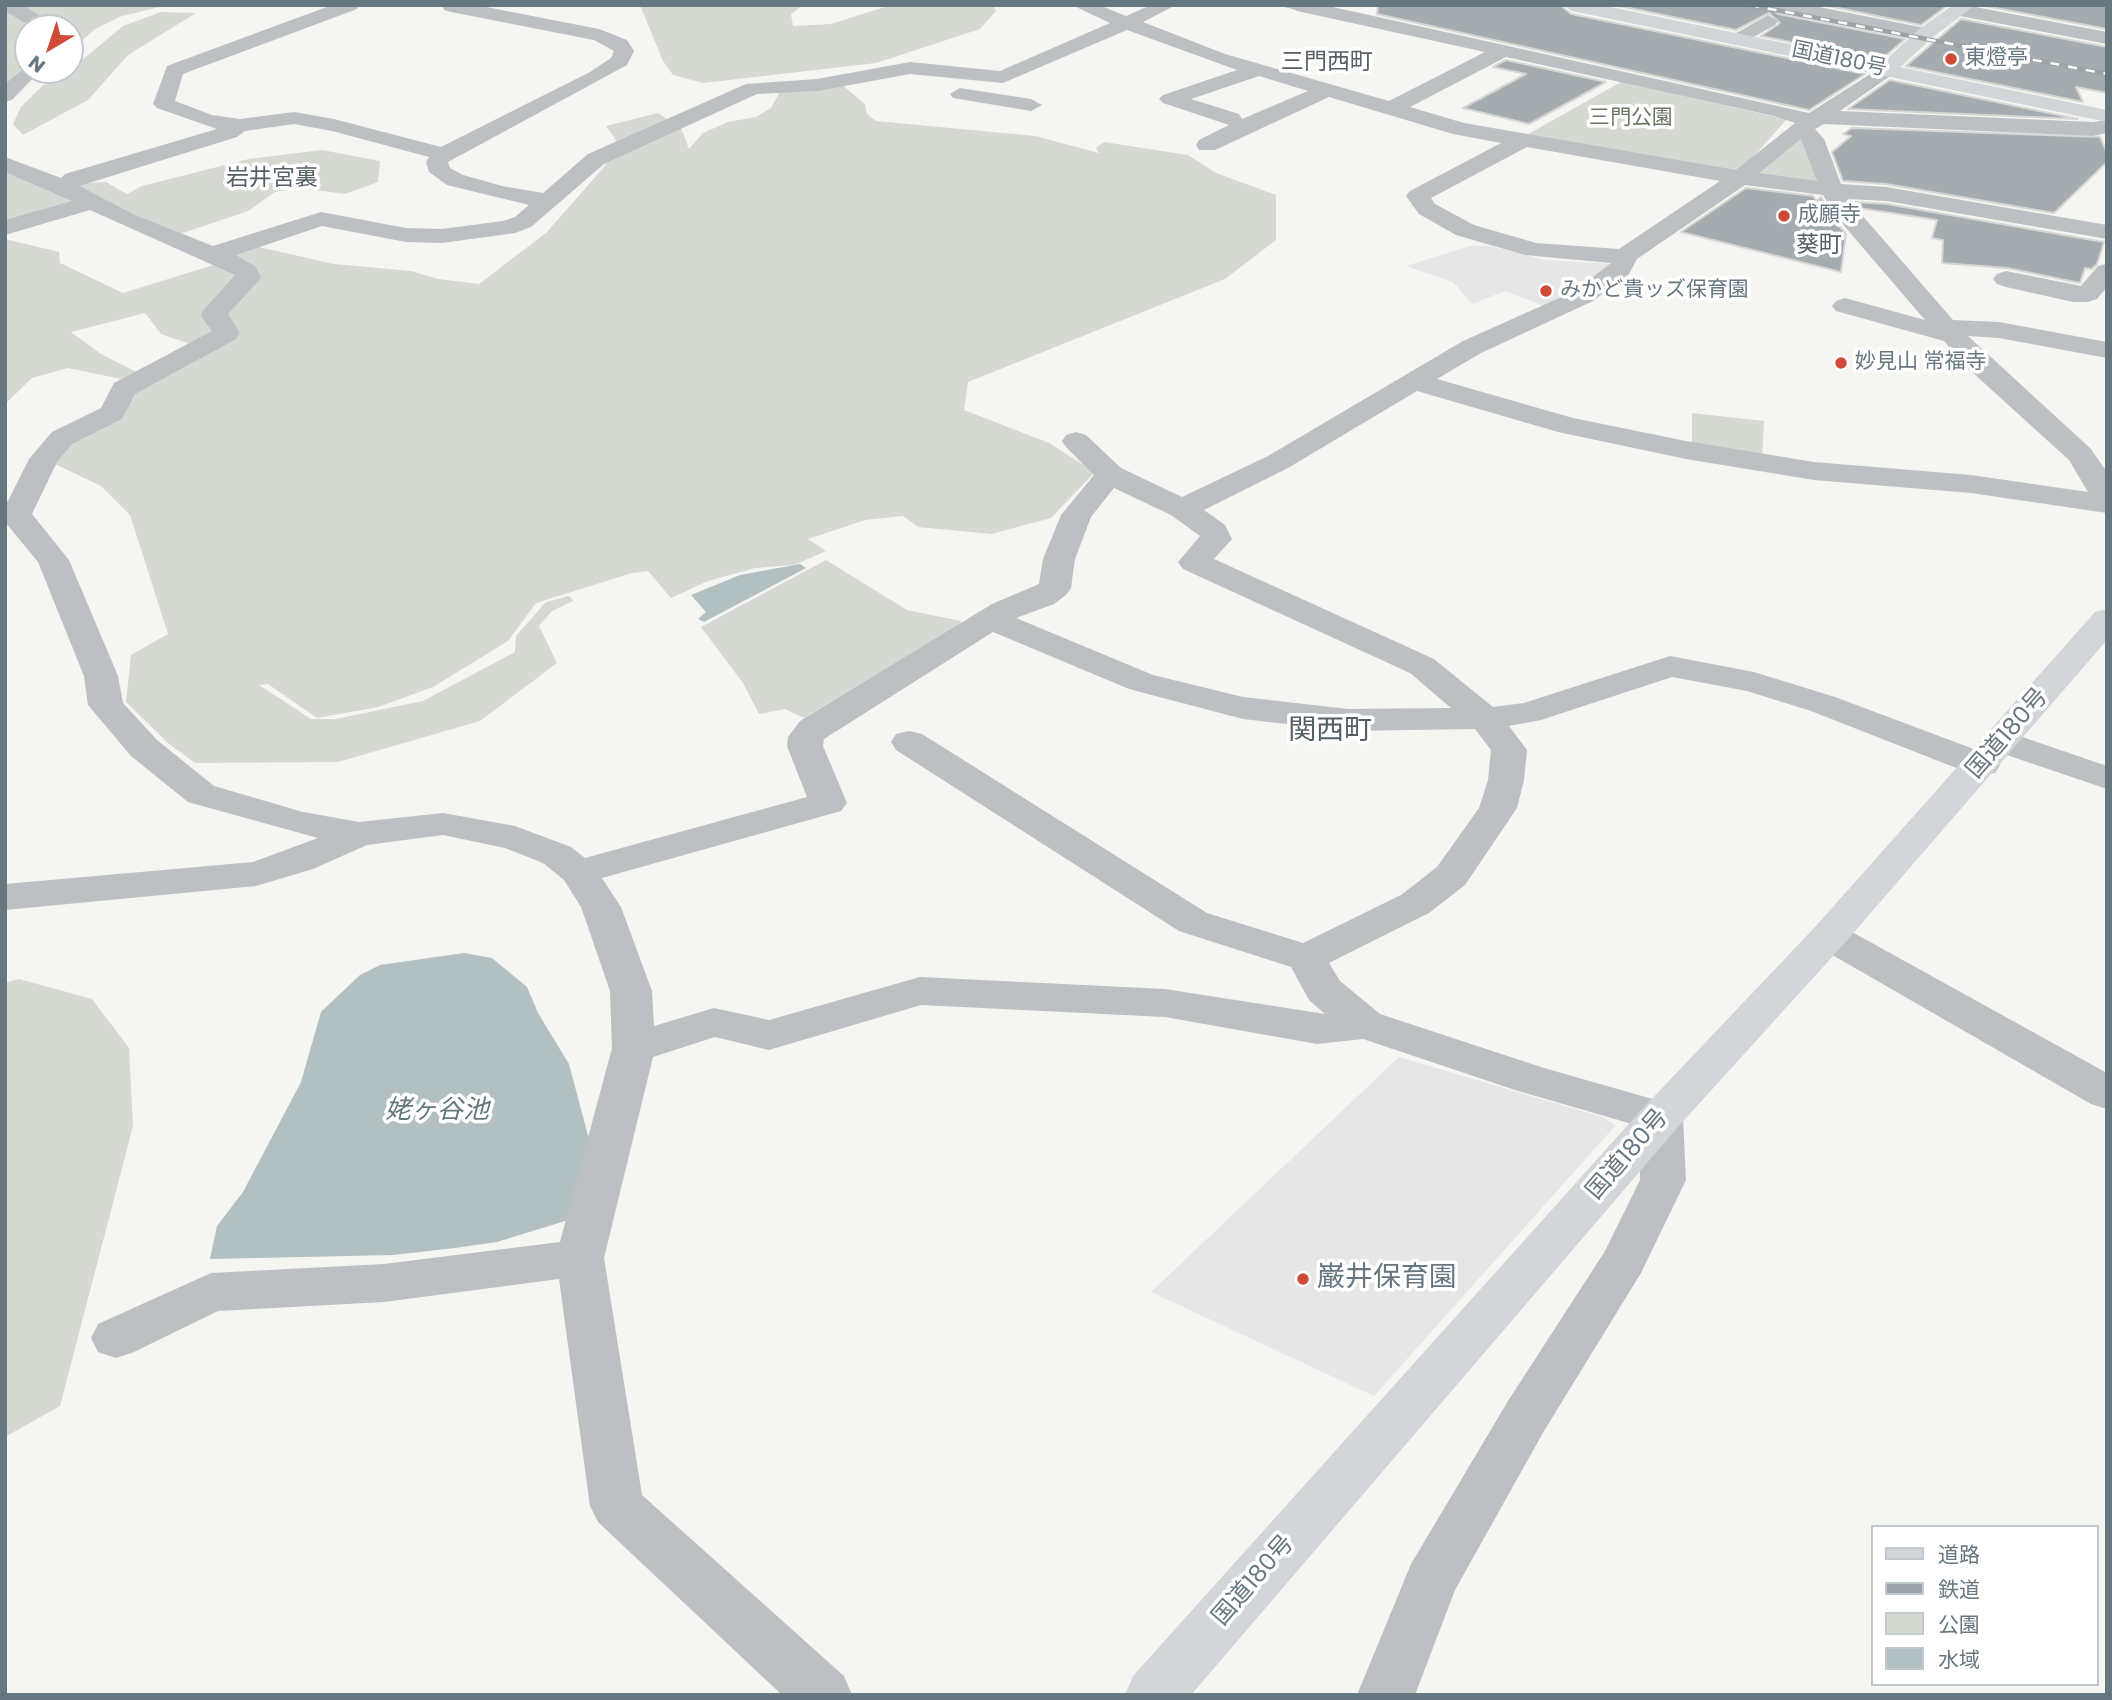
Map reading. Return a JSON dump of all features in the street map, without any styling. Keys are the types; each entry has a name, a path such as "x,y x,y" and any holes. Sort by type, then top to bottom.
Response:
{"main road":[{"name":"国道180号","path":"1578,6 2107,116"},
{"path":"1886,70 1961,7"},
{"name":"国道180号","path":"1154,1695 1661,1117 1829,936 2107,619"}],"street":[{"path":"350,5 174,70 164,104 208,121 240,125 294,118 334,125 443,154"},
{"path":"453,5 451,6 599,35 620,44 624,51 620,61 597,76 443,154 438,162 440,172 455,180 499,193 550,201"},
{"path":"1081,5 1218,58 1391,109 1521,141 1741,177 1880,196 1886,194 2107,232"},
{"path":"213,254 321,219 406,235 478,233 523,222 596,159 753,88 817,85 917,68 1003,77 1167,5"},
{"path":"1297,5 1766,108 1813,122 2093,129 2107,126"},
{"path":"1961,7 2107,38"},
{"path":"1736,39 1774,13 1926,34"},
{"path":"1391,109 1504,50"},
{"path":"894,70 893,76 898,79 1038,112 1028,95 1003,77"},
{"path":"1231,118 1170,99 1258,70"},
{"path":"1521,141 1418,196 1427,209 1476,234 1543,252 1624,257 1741,177 1886,70"},
{"path":"1208,145 1235,130 1327,90"},
{"path":"1813,122 1813,139 1831,189 1842,209 1950,331 2011,395 2080,454 2098,481 2107,503"},
{"path":"64,188 73,179 229,132 240,125"},
{"path":"5,164 64,188 90,203 232,262 247,272 248,278 214,316 227,333 124,389 112,413 62,438 44,459 10,512 53,560 102,676 106,705 145,748 201,794 298,824 359,834 443,824 515,838 557,855 579,872 601,907 631,991 634,1048 580,1258 617,1506 822,1695"},
{"path":"5,228 90,203"},
{"path":"1182,509 1278,462 1472,347 1584,296 1620,269 1625,263 1624,257"},
{"path":"2006,279 2073,294 2088,294 2107,271"},
{"path":"1845,306 1950,331 2000,330 2107,350"},
{"path":"1413,381 1568,426 1686,450 1814,471 1971,484 2107,503"},
{"path":"1076,441 1110,474 1182,509 1206,525 1216,539 1194,562 1422,666 1485,718 1509,750 1506,780 1498,808 1451,876 1415,904 1306,958"},
{"path":"579,872 828,803 805,746 806,737 813,729 991,619 1050,594 1055,588 1059,559 1072,524 1110,474"},
{"path":"991,619 1141,682 1243,708 1348,720 1485,718 1529,713 1670,666 1754,682 1992,753 2107,778"},
{"path":"909,742 1193,922 1306,958 1324,990 1366,1024 1530,1079 1661,1117 1663,1180 1624,1260 1526,1416 1431,1581 1386,1695"},
{"path":"5,897 256,874 299,861 359,834"},
{"path":"1829,936 2107,1093"},
{"path":"634,1048 713,1022 769,1035 920,991 1165,1003 1317,1029 1366,1024"},
{"path":"116,1338 211,1292 384,1283 580,1258"}],"shaded area":[{"path":"1470,246 1490,246 1545,260 1612,264 1606,274 1547,307 1505,291 1472,304 1453,282 1406,266"},
{"path":"1399,1057 1605,1118 1615,1126 1374,1396 1151,1292"}],"green space":[{"path":"5,5 168,5 122,16 95,29 84,39 84,14 14,14 14,79 5,88"},
{"path":"640,5 803,5 791,14 793,26 831,24 891,5 993,5 996,11 980,29 876,63 703,83 673,75 663,61"},
{"path":"161,12 196,13 128,55 88,100 23,135 13,124 21,107 46,84 84,84 84,58 123,26"},
{"name":"三門公園","path":"1621,82 1786,120 1748,163 1735,172 1523,137"},
{"path":"840,83 865,104 867,114 876,121 1035,136 1099,153 1096,148 1104,142 1188,155 1216,173 1276,195 1276,240 1225,279 968,382 964,410 1049,443 1095,472 1051,518 991,534 918,527 903,516 865,520 808,539 826,551 794,565 755,568 708,581 671,598 648,571 632,573 536,603 508,641 433,687 378,707 317,718 268,684 259,685 311,719 335,719 423,701 515,652 516,636 546,602 569,596 573,601 552,611 539,626 557,663 480,721 338,762 195,763 168,743 126,702 131,655 168,634 130,515 101,486 55,464 67,442 127,395 234,332 221,314 255,277 223,254 250,245 334,264 411,271 438,279 479,284 546,233 605,166 616,140 606,126 658,113 681,128 689,149 703,133 728,122 756,117 771,108 779,93 773,90"},
{"path":"1798,139 1806,139 1818,185 1751,177"},
{"path":"322,150 380,161 378,182 345,194 300,188 275,192 248,211 174,236 99,202 5,231 5,169 84,183 106,182 127,194 142,186 249,159"},
{"path":"5,239 59,252 60,263 123,293 217,264 240,278 233,287 223,331 196,346 161,334 145,313 71,332 101,354 142,375 131,381 68,368 32,378 5,404"},
{"path":"1692,413 1764,421 1762,460 1692,447"},
{"path":"826,560 907,610 961,621 958,627 804,718 785,709 759,714 743,683 701,627"},
{"path":"19,979 92,999 129,1048 133,1126 60,1406 5,1437 5,983"}],"water":[{"path":"800,564 806,568 704,622 698,619 706,612 691,595 740,575"},
{"name":"姥ヶ谷池","path":"464,953 492,958 527,987 538,1013 569,1064 590,1143 575,1218 497,1242 393,1255 210,1259 217,1226 243,1192 301,1082 321,1012 360,975 380,965"}],"building":[{"path":"1378,5 1560,5 1571,14 1865,74 1809,110 1377,14"},
{"path":"1615,5 1767,5 1778,14 1905,39 1881,60 1761,36 1780,23 1769,13 1736,30"},
{"path":"1824,5 1948,5 1921,25"},
{"path":"1980,5 2107,5 2107,29"},
{"path":"1961,19 2107,47 2107,93 2076,87 2083,102 1906,66"},
{"path":"1506,60 1606,82 1529,124 1463,108 1526,74 1493,67"},
{"path":"1890,80 2078,119 1848,109"},
{"path":"1852,128 2100,137 2107,153 2107,162 2054,213 1886,184 1843,181 1832,152 1851,136 1843,134"},
{"path":"1746,188 1813,196 1817,201 1821,197 1824,202 1818,201 1846,234 1841,272 1681,232"},
{"path":"1854,202 1887,204 2104,242 2097,264 2092,269 2085,268 2080,283 2007,268 1942,263 1943,240 1932,238 1937,220 1859,208"}],"waterway":[{"path":"1280,5 1307,11"}],"railway":[{"path":"1750,5 2107,74"}],"place":[{"name":"東燈亭","path":"1951,59"},
{"name":"成願寺","path":"1784,216"},
{"name":"みかど貴ッズ保育園","path":"1546,291"},
{"name":"妙見山 常福寺","path":"1841,363"},
{"name":"巌井保育園","path":"1303,1279"}],"district":[{"name":"三門西町","path":"1327,63"},
{"name":"岩井宮裏","path":"272,179"},
{"name":"葵町","path":"1819,246"},
{"name":"関西町","path":"1330,732"}]}
